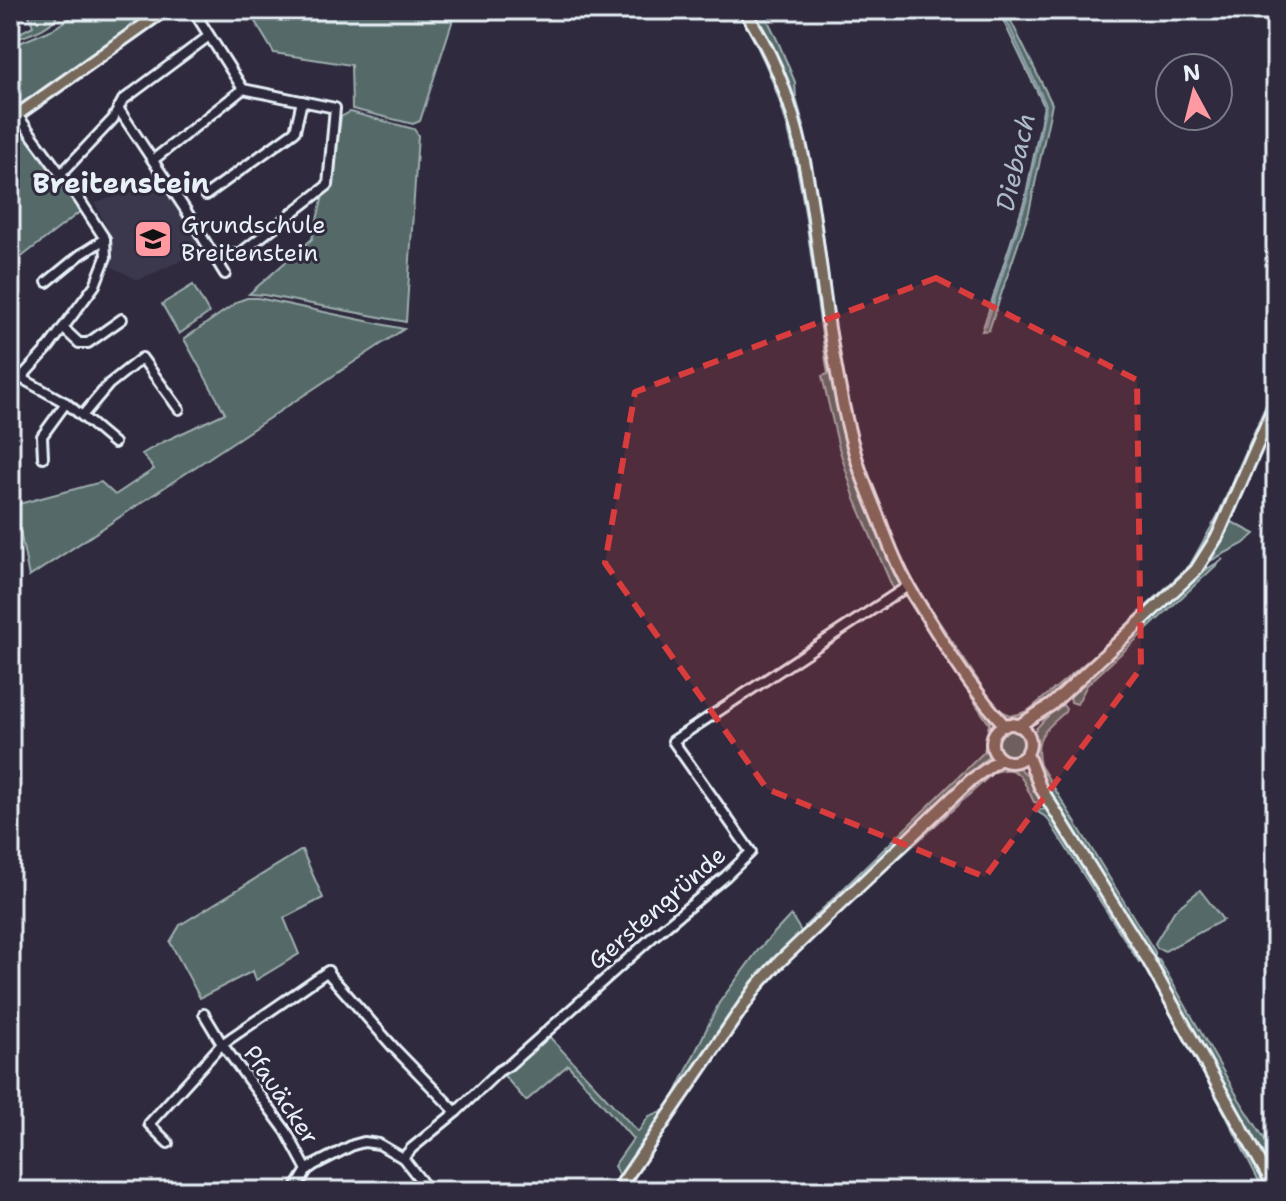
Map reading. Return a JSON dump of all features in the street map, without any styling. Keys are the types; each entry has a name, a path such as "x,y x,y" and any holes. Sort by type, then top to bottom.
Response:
{"main road":[{"path":"13,118 165,10"},
{"path":"744,10 768,52 799,137 841,397 859,468 908,586 961,672 1001,729"},
{"path":"1028,735 1051,705 1196,570 1218,535 1276,402"},
{"path":"1018,726 1028,735 1030,748 1016,762 1009,762 997,754 992,744 1001,729 1018,726 1051,705"},
{"path":"617,1191 740,1011 777,964 997,754"},
{"path":"1027,754 1040,787 1148,960 1276,1190"},
{"path":"1016,762 1040,787"}],"street":[{"path":"193,10 243,89 335,108 328,185 238,255 232,254"},
{"path":"61,174 113,119 123,100 209,36"},
{"path":"153,160 243,89"},
{"path":"206,195 295,131 302,101"},
{"path":"118,108 225,274"},
{"path":"10,390 95,285 106,257 105,239 79,199 13,118"},
{"path":"47,282 105,239"},
{"path":"63,328 79,343 88,343 122,319"},
{"path":"85,418 109,384 142,358 179,409"},
{"path":"21,378 66,403 114,443"},
{"path":"43,457 42,436 66,403"},
{"name":"Gerstengründe","path":"403,1158 751,852 673,741 908,586"},
{"path":"222,1044 328,971 395,1049 456,1112"},
{"name":"Pfauäcker","path":"204,1014 222,1044 286,1131 307,1170"},
{"name":"Pfauäcker","path":"168,1143 149,1124 222,1044"},
{"path":"294,1191 307,1170 339,1151 364,1142 379,1144 403,1158 429,1191"}],"highlighted area":[{"path":"936,278 1137,380 1141,668 985,877 767,789 605,563 635,392"}],"shaded area":[{"name":"Grundschule Breitenstein","path":"160,183 205,250 138,280 112,267 107,228 95,203"}],"green space":[{"path":"27,10 59,10 46,27 10,41 10,38 33,26"},
{"path":"117,10 155,10 10,112 10,47 53,29 73,16"},
{"path":"248,10 456,10 420,121 413,124 352,109 351,65 274,53"},
{"path":"736,10 740,10 756,37 780,88 801,158 843,421 902,581 894,591 855,499 822,376 828,374 804,208 781,105 754,40"},
{"path":"752,10 762,10 766,16 795,82 804,126 801,128 781,67"},
{"path":"996,10 1007,13 1052,104 1029,212 989,330 982,331 1025,199 1044,106"},
{"path":"350,112 414,129 418,135 406,322 249,294 312,239 323,196 331,189 341,117"},
{"path":"18,123 81,211 15,262 10,277 10,128"},
{"path":"193,285 209,313 179,334 162,304"},
{"path":"247,298 404,329 29,577 15,505 101,482 115,495 154,469 142,454 225,413 184,339"},
{"path":"1276,382 1276,392 1220,521 1193,567 1046,705 1020,722 1011,722 1000,716 978,688 916,587 995,706 1011,715 1029,710 1091,658 1190,565 1218,515"},
{"path":"1230,521 1255,534 1243,544 1208,562 1222,541"},
{"path":"1223,559 1087,685 1077,704 1071,702 1070,695 1196,576"},
{"path":"909,595 990,721 991,749 987,758 807,929 805,926 984,752 989,724 905,596"},
{"path":"1063,705 1065,712 1040,740 1040,765 1155,955 1151,954 1039,776 1031,757 1033,732 1057,706"},
{"path":"1012,728 1023,732 1027,743 1023,754 1012,758 1001,754 997,743 1001,732"},
{"path":"1010,764 1033,783 1043,800 1040,803 1034,802 1024,781 1015,772 1002,770 993,773 862,892 858,891 984,775 999,765"},
{"path":"1049,809 1144,958 1139,962 1047,818 1035,810"},
{"path":"302,850 323,898 284,918 299,954 256,980 253,971 200,998 170,942 180,925"},
{"path":"1200,890 1223,920 1165,951 1157,948 1155,943 1175,910"},
{"path":"791,915 802,933 771,964 622,1180 614,1166 633,1139 568,1065 526,1101 501,1072 547,1034 638,1132 649,1116 668,1109 719,1003 759,949"},
{"path":"1156,959 1276,1157 1276,1176 1156,963"},
{"path":"1147,964 1274,1191 1264,1191 1144,966"}],"waterway":[{"name":"Diebach","path":"986,326 1027,199 1046,105 1000,10"}],"place":[{"name":"Grundschule Breitenstein","path":"153,239"}],"district":[{"name":"Breitenstein","path":"121,183"}]}
